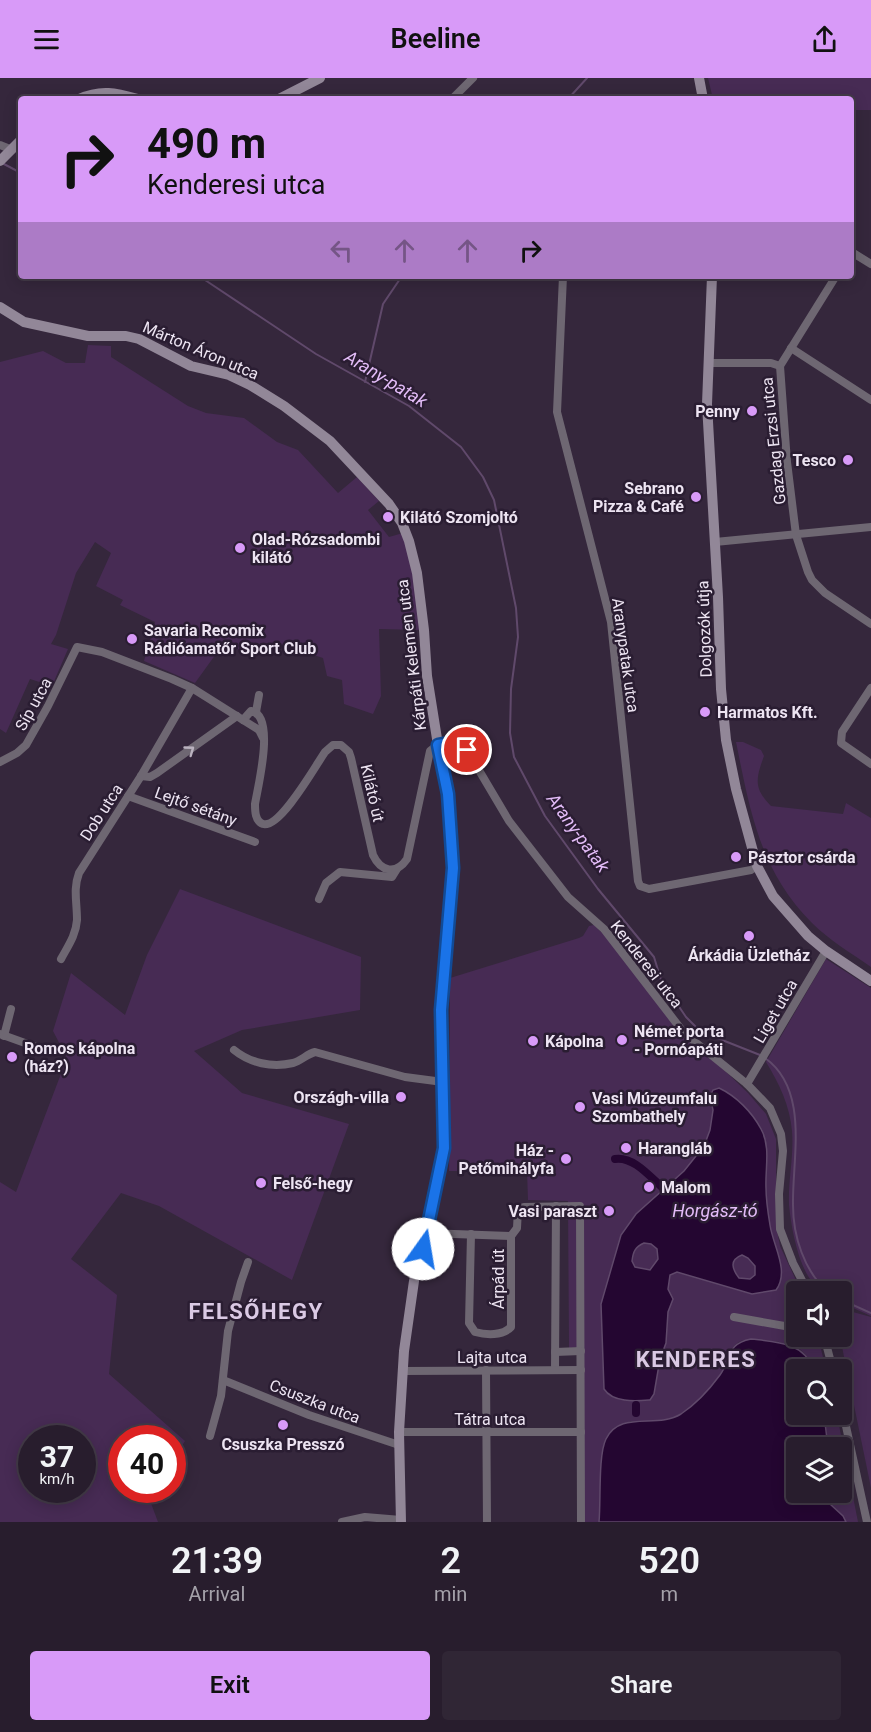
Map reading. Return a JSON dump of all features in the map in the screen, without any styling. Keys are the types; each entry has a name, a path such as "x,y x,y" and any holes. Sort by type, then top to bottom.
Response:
{"street":[{"path":"285,96 320,78"},
{"path":"455,96 473,78"},
{"path":"699,78 703,96"},
{"path":"87,96 98,92 128,96"},
{"path":"4,152 18,142"},
{"path":"854,254 871,264"},
{"name":"Aranypatak utca","path":"563,279 557,412 611,622 638,880 640,886 649,889 751,870 757,866"},
{"name":"Dolgozók útja","path":"712,279 707,404 721,689 726,740 743,820 757,866 773,896 784,910 808,936 826,951 871,981"},
{"name":"Gazdag Erzsi utca","path":"834,279 780,366 787,462 796,535 808,572 817,586 871,624"},
{"name":"Márton Áron utca","path":"0,307 24,322 88,336 126,336 139,339 191,366 239,379 284,406 323,435 389,504"},
{"path":"791,348 871,400"},
{"path":"709,363 771,363 780,366"},
{"name":"Kárpáti Kelemen utca","path":"389,504 402,523 417,573 427,676 448,794 453,868 441,996 444,1148 412,1294 402,1371 399,1432 401,1521"},
{"path":"715,542 871,527"},
{"name":"Síp utca","path":"0,762 26,745 77,647 91,649 146,667 192,688"},
{"path":"192,688 259,730 264,740"},
{"name":"Dob utca","path":"61,959 75,932 75,884 80,873 141,776 192,688"},
{"path":"871,688 842,732 841,742 871,764"},
{"path":"256,712 259,694"},
{"path":"141,776 150,777 158,773 251,711 259,715 264,728 264,740"},
{"name":"Kilátó út","path":"264,740 255,804 256,817 260,821 270,824 281,816 325,752 333,745 341,745 349,752 351,758 373,855 383,868 397,869"},
{"name":"Kenderesi utca","path":"438,745 446,743 462,746 467,750 509,821 568,897 604,929 684,1033 747,1084 770,1108 781,1134 783,1151 779,1194 780,1229 802,1281"},
{"path":"319,899 326,883 340,872 392,877 407,859 430,751 438,745"},
{"name":"Lejtő sétány","path":"128,796 255,842"},
{"name":"Liget utca","path":"747,1084 826,951"},
{"path":"11,1009 2,1035 50,1052"},
{"path":"234,1050 249,1060 269,1064 295,1062 315,1052 405,1077 443,1082"},
{"name":"Árpád út","path":"471,1234 469,1323 475,1332 502,1333 511,1328 511,1236 517,1228 518,1209 524,1206 580,1206 581,1522"},
{"path":"555,1370 556,1206"},
{"name":"Árpád út","path":"426,1233 511,1236"},
{"path":"210,1436 223,1380 228,1331 248,1262"},
{"path":"734,1317 786,1326"},
{"path":"555,1352 581,1351"},
{"path":"486,1370 487,1522"},
{"name":"Lajta utca","path":"402,1371 581,1370"},
{"name":"Csuszka utca","path":"223,1380 309,1415 399,1445"},
{"path":"846,1425 867,1522"},
{"name":"Tátra utca","path":"399,1432 581,1432"},
{"path":"342,1522 365,1517 401,1521"}],"shaded area":[{"path":"708,78 871,78 871,110 854,110 854,96 712,96"},
{"path":"88,345 111,346 111,357 188,406 206,413 244,418 277,442 298,450 338,493 357,477 379,501 368,510 389,537 403,533 414,572 421,630 379,629 381,696 373,714 344,704 342,680 327,676 323,658 278,644 260,645 243,650 221,647 195,683 144,661 155,622 120,605 123,600 96,586 111,553 95,542 76,573 51,644 68,649 52,686 30,679 6,733 0,729 0,362 43,351 66,363 85,363"},
{"path":"736,742 743,742 761,750 764,756 758,777 759,788 771,806 843,814 846,803 871,818 871,967 812,923 794,903 780,882 769,861 752,816"},
{"path":"180,889 361,957 360,1010 242,1030 194,1051 242,1093 349,1124 292,1280 159,1206 121,1193 71,1259 117,1295 109,1374 167,1425 108,1425 108,1503 151,1503 158,1522 0,1522 0,1182 16,1192 67,1058 53,1031 71,973 125,1015 147,955"},
{"path":"594,925 613,943 681,1035 720,1066 766,1114 776,1139 776,1225 780,1246 796,1281 786,1281 786,1344 759,1340 739,1342 730,1352 723,1369 705,1395 690,1408 662,1421 630,1421 601,1500 599,1522 584,1522 582,1347 569,1348 568,1201 528,1200 527,1171 449,1171 450,978 579,938 589,926"},
{"path":"826,959 871,988 871,1316 852,1307 852,1281 812,1281 804,1269 795,1242 789,1205 791,1122 783,1095 766,1062"},
{"path":"852,1312 871,1317 871,1488 852,1395 852,1359 845,1359 842,1347 852,1347"},
{"path":"796,1347 820,1347 824,1359 808,1359"},
{"path":"825,1425 839,1425 841,1437 827,1437"},
{"path":"852,1491 858,1522 846,1522 829,1503 852,1503"}],"water":[{"name":"Horgász-tó","path":"719,1088 725,1091 743,1105 764,1136 767,1151 767,1202 781,1267 780,1283 776,1290 752,1294 677,1272 670,1275 668,1289 673,1299 668,1312 666,1343 660,1359 654,1394 650,1400 619,1399 608,1394 604,1389 601,1304 621,1235 636,1214 684,1171 704,1146 710,1130 713,1110 710,1096 713,1090","holes":["644,1243 651,1244 657,1249 658,1259 650,1270 635,1267 632,1261 635,1250","742,1255 755,1266 755,1275 750,1279 739,1278 733,1268 735,1259"]},
{"path":"751,1339 786,1345 786,1347 796,1348 808,1359 786,1359 786,1425 825,1425 827,1437 786,1437 786,1503 829,1503 846,1522 599,1522 603,1446 612,1430 630,1422 661,1420 681,1414 716,1381 733,1348"}],"waterway":[{"path":"571,96 587,78"},
{"name":"Arany-patak","path":"2,163 18,171"},
{"name":"Arany-patak","path":"204,279 316,354 409,406 461,447 483,477 494,500 516,608 518,637 511,689 510,733 514,757 545,816 598,889 654,957 661,980 686,1017 696,1027 712,1036 760,1055"},
{"path":"365,382 383,304 400,279"},
{"name":"Arany-patak","path":"765,1058 779,1072 788,1088 793,1106 796,1126 793,1205 795,1229 801,1252 818,1281"},
{"path":"615,1159 635,1164 665,1190"},
{"name":"Arany-patak","path":"852,1304 871,1313"},
{"path":"636,1405 636,1413"}],"place":[{"name":"Penny","path":"752,411"},
{"name":"Tesco","path":"848,460"},
{"name":"Sebrano Pizza & Café","path":"696,497"},
{"name":"Kilátó Szomjoltó","path":"388,517"},
{"name":"Olad-Rózsadombi kilátó","path":"240,548"},
{"name":"Savaria Recomix Rádióamatőr Sport Club","path":"132,639"},
{"name":"Harmatos Kft.","path":"705,712"},
{"name":"Pásztor csárda","path":"736,857"},
{"name":"Árkádia Üzletház","path":"749,936"},
{"name":"Német porta - Pornóapáti","path":"622,1040"},
{"name":"Kápolna","path":"533,1041"},
{"name":"Romos kápolna (ház?)","path":"12,1057"},
{"name":"Országh-villa","path":"401,1097"},
{"name":"Vasi Múzeumfalu Szombathely","path":"580,1107"},
{"name":"Harangláb","path":"626,1148"},
{"name":"Ház - Petőmihályfa","path":"566,1159"},
{"name":"Felső-hegy","path":"261,1183"},
{"name":"Malom","path":"649,1187"},
{"name":"Vasi paraszt","path":"609,1211"},
{"name":"Csuszka Presszó","path":"283,1425"}],"district":[{"name":"FELSŐHEGY","path":"256,1311"},
{"name":"KENDERES","path":"696,1359"}],"route":[{"path":"423,1249 444,1148 441,996 453,868 448,794 438,745 446,743 462,746 467,750"}]}
